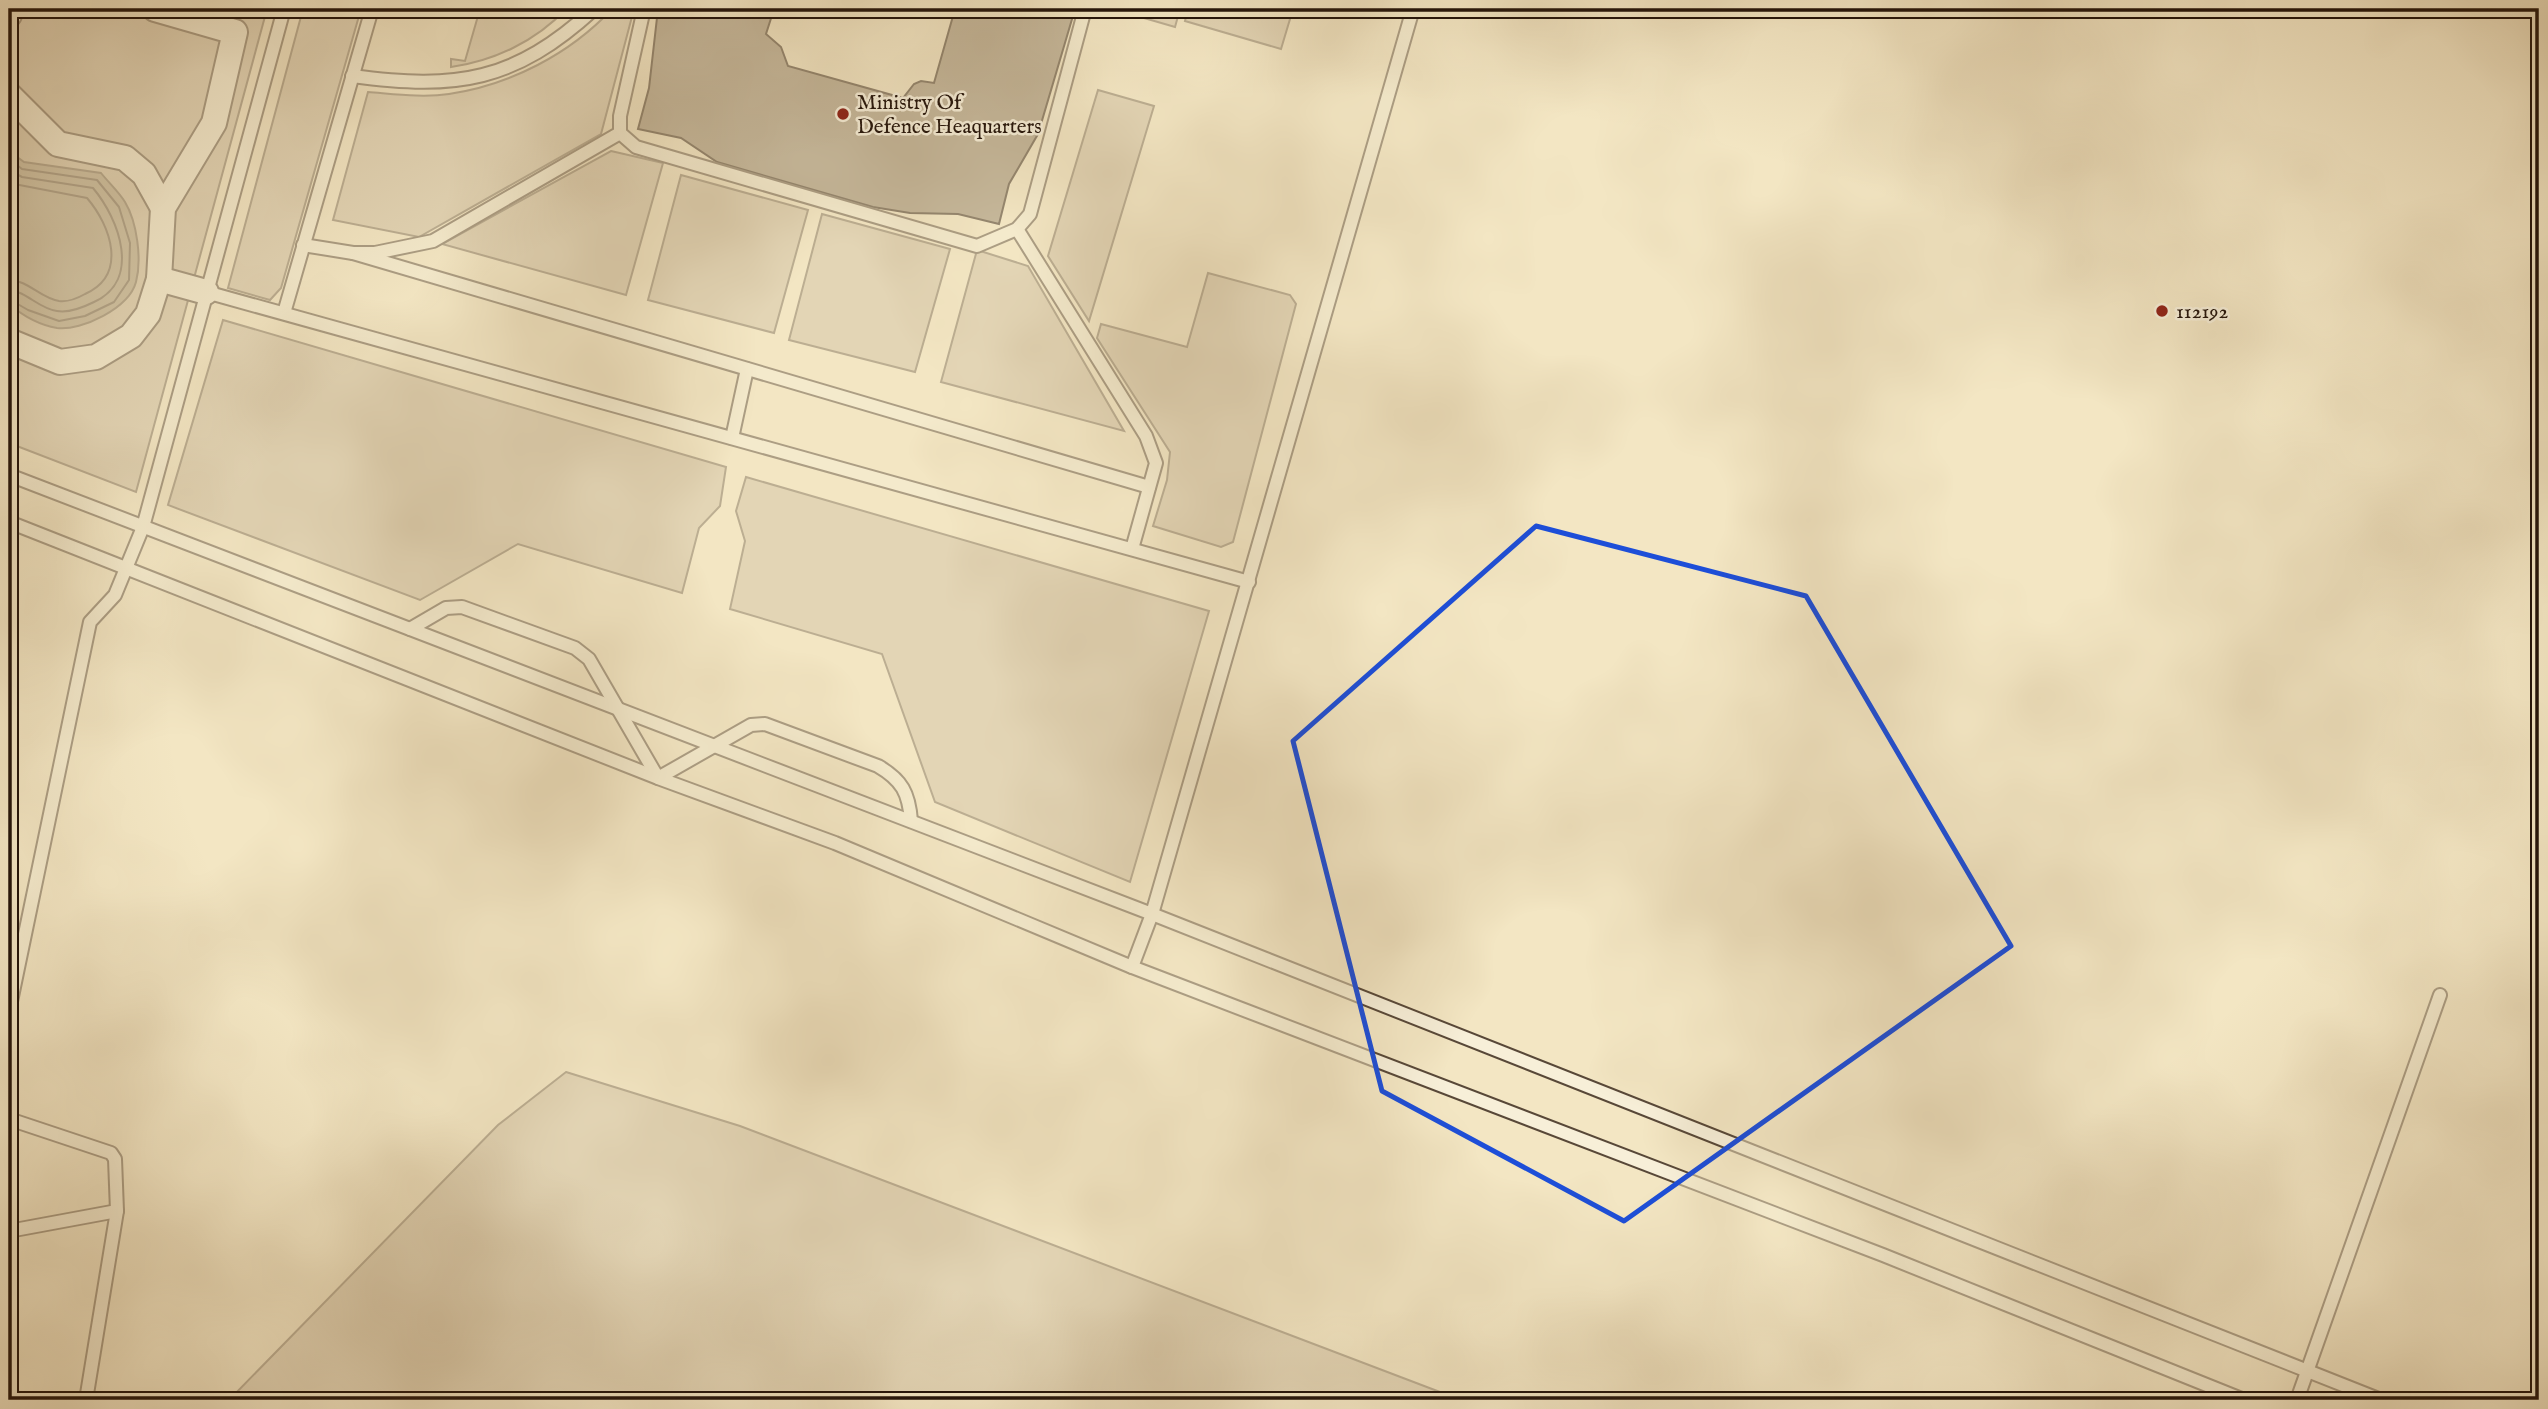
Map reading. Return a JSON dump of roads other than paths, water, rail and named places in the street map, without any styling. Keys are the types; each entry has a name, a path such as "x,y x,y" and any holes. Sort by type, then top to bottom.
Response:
{"street":[{"path":"9,15 10,9"},
{"path":"9,341 60,362 96,357 131,336 148,314 159,279 163,208 214,123 235,32 155,9"},
{"path":"9,95 58,144 125,158 144,174 163,208"},
{"path":"159,279 206,292"}],"lane":[{"path":"9,1011 90,622 115,595 128,570 143,527 284,9"},
{"path":"284,313 372,9"},
{"path":"352,76 410,84 459,82 497,71 563,37 594,9"},
{"path":"620,133 624,91 644,9"},
{"path":"620,133 636,147 977,246 1017,229 1030,214 1084,9"},
{"path":"1132,967 1152,914 1413,9"},
{"path":"353,253 375,253 433,241 620,133"},
{"path":"1017,229 1146,436 1156,463 1132,549"},
{"path":"303,245 353,253 1149,487"},
{"path":"206,292 1249,582"},
{"path":"732,438 747,369"},
{"path":"9,475 1152,914 2381,1400"},
{"path":"9,523 658,778 835,843 1132,967 1883,1255 2244,1400"},
{"path":"410,629 446,608 461,607 575,648 589,659 658,778"},
{"path":"658,778 751,726 765,724 878,766 895,775 906,789 911,821"},
{"path":"2297,1400 2440,995"},
{"path":"9,1119 111,1153 117,1168 117,1211 86,1400"},
{"path":"9,1231 117,1211"}],"water":[{"path":"9,151 24,162 101,173 125,202 133,220 137,241 138,273 132,292 115,309 79,326 57,328 31,319 9,304"}],"place":[{"name":"Ministry Of Defence Heaquarters","path":"843,114"},
{"name":"112192","path":"2162,311"}]}
